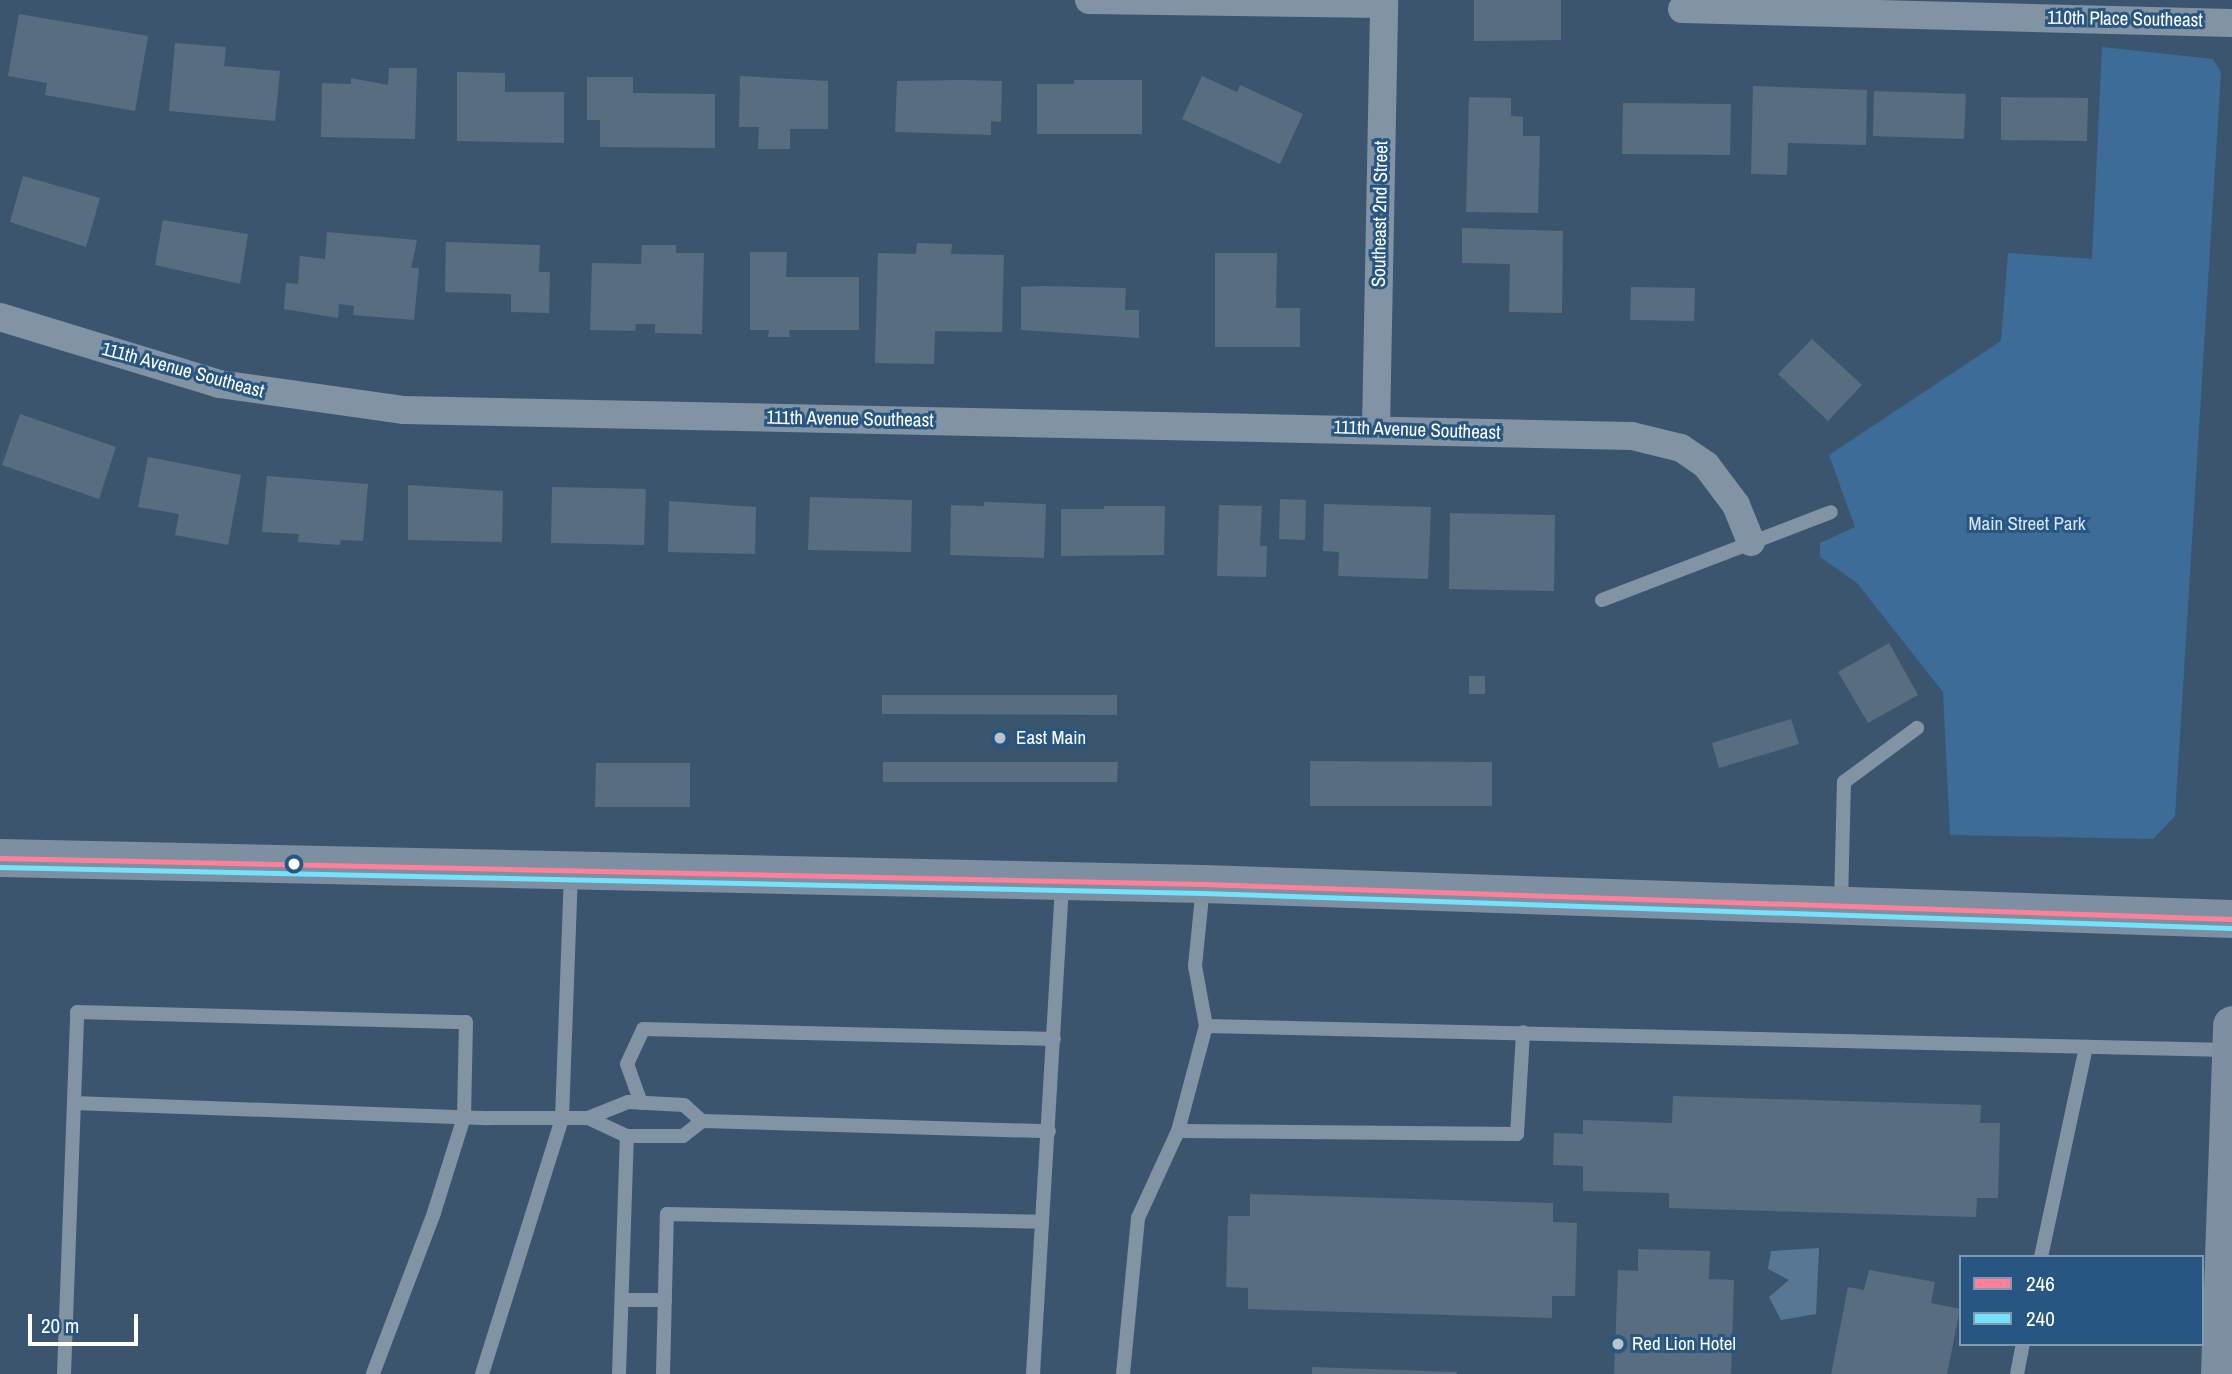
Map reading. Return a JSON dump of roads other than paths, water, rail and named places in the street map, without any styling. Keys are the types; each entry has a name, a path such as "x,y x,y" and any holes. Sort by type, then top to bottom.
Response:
{"main road":[{"path":"0,858 1203,884 1841,908 2232,919"},
{"path":"2220,1374 2232,1037"}],"street":[{"path":"1090,0 1384,2"},
{"name":"Southeast 2nd Street","path":"1376,429 1384,2"},
{"name":"110th Place Southeast","path":"1682,9 2109,10 2232,23"},
{"name":"111th Avenue Southeast","path":"0,317 219,384 404,410 1632,436 1681,448 1706,465 1736,505 1751,542"}],"lane":[{"path":"1602,600 1830,512"},
{"path":"1841,908 1844,782 1917,728"},
{"path":"482,1374 562,1118 571,871"},
{"path":"1033,1374 1062,881"},
{"path":"1123,1374 1138,1218 1178,1131 1206,1026 1195,966 1203,884"},
{"path":"64,1374 77,1012 466,1022 464,1117 434,1213 373,1374"},
{"path":"1206,1026 2086,1047 2232,1037"},
{"path":"641,1103 627,1064 643,1029 1054,1040"},
{"path":"1178,1131 1517,1134 1523,1032"},
{"path":"2042,1255 2086,1047"},
{"path":"74,1103 464,1117 588,1118 628,1102 684,1105 702,1121"},
{"path":"588,1118 627,1136 683,1136 702,1121 1049,1131"},
{"path":"619,1374 627,1136"},
{"path":"663,1374 667,1214 1042,1222"},
{"path":"622,1300 665,1300"},
{"path":"2017,1374 2023,1346"}],"place":[{"name":"East Main","path":"1000,738"},
{"name":"Red Lion Hotel","path":"1618,1344"}],"park label":[{"name":"Main Street Park","path":"2027,524"}]}
